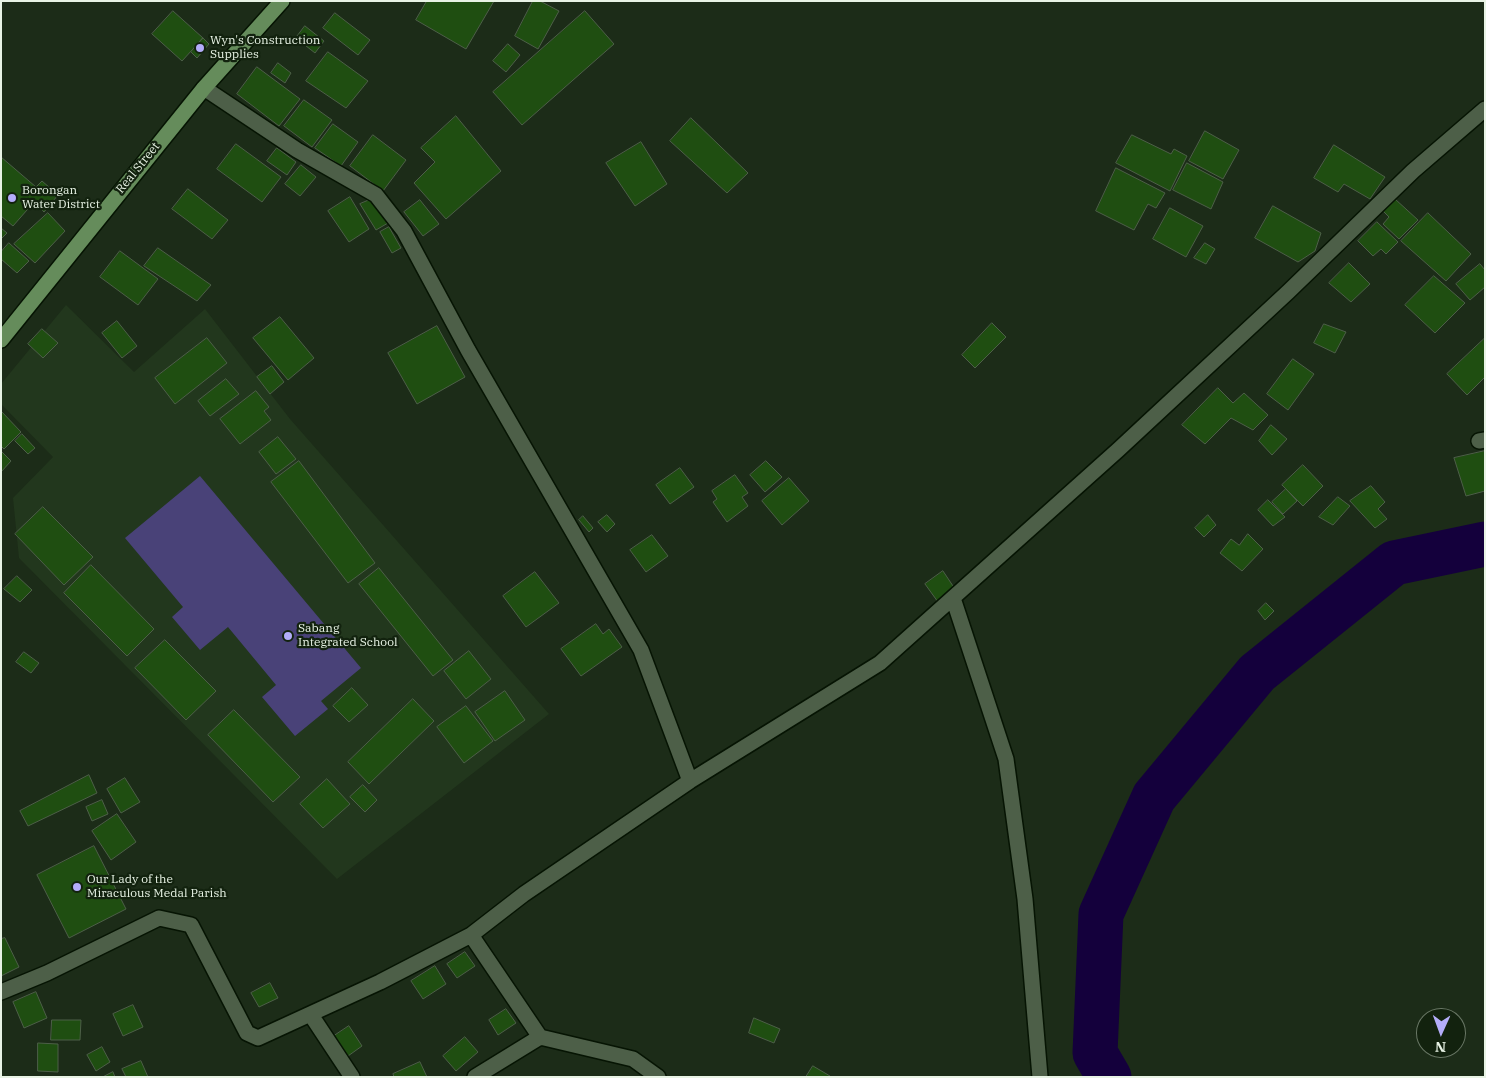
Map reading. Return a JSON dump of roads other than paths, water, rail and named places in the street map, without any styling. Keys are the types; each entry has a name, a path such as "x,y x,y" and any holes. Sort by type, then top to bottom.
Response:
{"main road":[{"name":"Real Street","path":"1,340 204,88 281,1"}],"street":[{"path":"204,88 297,150 376,195 404,231 468,350 641,650 690,781"},
{"path":"1,992 48,974 159,918 191,925 246,1034 258,1038 380,982 471,935 524,894 690,781 880,663 1118,450 1274,305 1413,171 1485,109"},
{"path":"953,598 1006,759 1025,898 1040,1077"},
{"path":"471,935 540,1037 633,1059 658,1077"},
{"path":"311,1015 352,1077"},
{"path":"475,1077 540,1037"}],"waterway":[{"path":"1109,1077 1095,1053 1101,914 1154,797 1257,673 1394,563 1485,544"}],"place":[{"name":"Wyn's Construction Supplies","path":"200,48"},
{"name":"Borongan Water District","path":"12,198"},
{"name":"Sabang Integrated School","path":"288,636"},
{"name":"Our Lady of the Miraculous Medal Parish","path":"77,887"}]}
